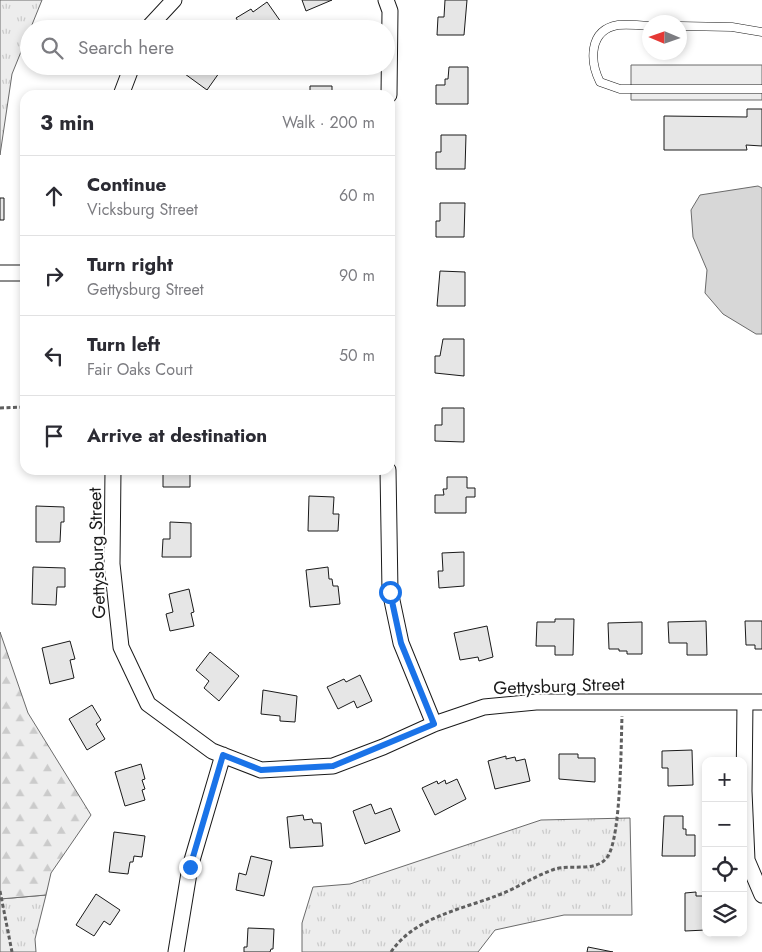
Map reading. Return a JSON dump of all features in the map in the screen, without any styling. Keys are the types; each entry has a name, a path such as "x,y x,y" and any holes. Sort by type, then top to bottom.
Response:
{"street":[{"path":"156,20 174,0"},
{"path":"386,0 390,12 390,20"},
{"path":"123,90 129,75"},
{"path":"389,75 389,90"},
{"path":"0,273 20,273"},
{"name":"Gettysburg Street","path":"113,475 112,564 121,647 148,704 212,751 261,770 333,766 434,724 484,706 536,702 762,702"},
{"path":"388,475 390,592 401,643 434,724"},
{"path":"745,702 744,791 747,860 762,895"},
{"path":"176,952 190,867 223,755"}],"lane":[{"path":"642,26 616,25 600,35 592,49 593,69 600,82 620,90 762,89"},
{"path":"687,26 732,27 762,32"}],"path":[{"path":"0,408 20,407"},
{"path":"391,952 399,940 429,920 497,896 555,870 589,866 603,861 612,847 616,823 623,702"},
{"path":"0,891 12,952"}],"green space":[{"path":"0,0 42,0 34,20 20,20 20,54 12,74 0,155"},
{"path":"0,632 28,713 91,815 51,873 46,895 0,899"},
{"path":"630,818 632,915 564,915 495,930 478,952 302,952 302,923 313,887 350,884 541,820"},
{"path":"46,895 35,939 36,952 0,952 0,899"}],"shaded area":[{"path":"631,65 762,65 762,100 631,100"},
{"path":"758,186 762,188 762,334 756,334 723,314 705,293 707,270 693,237 691,210 700,195"}],"building":[{"path":"302,0 332,0 306,11"},
{"path":"445,0 467,0 464,35 437,35 438,17 444,17"},
{"path":"267,2 280,20 237,20 236,18 251,9 253,12"},
{"path":"449,67 468,67 468,104 436,104 436,85 445,85 445,79 448,79"},
{"path":"186,75 218,75 207,90"},
{"path":"310,86 332,86 332,90 310,90"},
{"path":"747,109 762,109 762,146 746,145 747,150 664,150 664,116 747,117"},
{"path":"441,135 466,135 465,169 436,169 436,152 441,152"},
{"path":"0,198 4,198 4,220 0,220"},
{"path":"440,203 465,203 464,237 436,237 436,221 440,221"},
{"path":"440,271 465,272 465,306 437,306"},
{"path":"443,339 464,339 464,376 435,373 435,356 440,356"},
{"path":"442,408 464,408 464,442 435,441 435,425 442,425"},
{"path":"163,475 190,475 190,487 163,487"},
{"path":"447,477 467,477 467,488 475,488 475,497 466,497 466,513 435,513 435,495 444,495 443,489 447,489"},
{"path":"309,496 334,497 333,514 339,514 338,531 308,531"},
{"path":"36,506 64,507 64,522 61,522 60,542 36,542"},
{"path":"170,522 191,523 191,557 162,557 163,539 170,539"},
{"path":"464,552 464,586 439,588 438,571 443,571 442,553"},
{"path":"33,567 65,568 65,587 57,587 56,605 32,604"},
{"path":"328,567 329,579 332,579 333,586 338,586 340,604 310,607 306,570"},
{"path":"189,589 194,612 191,613 194,626 170,631 166,614 173,612 169,594"},
{"path":"555,619 574,619 573,655 555,655 555,646 536,646 537,622 555,622"},
{"path":"706,621 707,655 687,655 687,643 669,643 668,622"},
{"path":"745,621 762,621 762,649 755,649 755,645 746,645"},
{"path":"642,622 642,654 627,654 627,651 609,649 608,623"},
{"path":"487,626 493,657 479,661 478,657 460,660 454,633"},
{"path":"70,641 75,659 70,660 74,678 50,684 42,648"},
{"path":"210,652 239,676 219,701 204,688 209,681 196,670"},
{"path":"360,675 372,701 357,708 354,701 338,709 327,687 344,679 346,682"},
{"path":"263,690 297,696 295,722 280,721 280,716 261,714"},
{"path":"92,705 101,720 96,724 105,739 87,750 69,719"},
{"path":"692,750 693,785 668,786 668,768 662,768 662,751"},
{"path":"559,754 578,754 578,758 595,758 595,782 559,779"},
{"path":"506,756 506,759 515,757 516,761 525,759 530,781 495,789 488,761"},
{"path":"141,764 145,779 142,780 145,789 142,790 145,800 125,806 115,772"},
{"path":"457,779 466,799 435,815 422,788 437,781 438,784 445,780 446,784"},
{"path":"371,804 375,814 391,808 400,831 365,844 353,811"},
{"path":"303,815 304,820 312,819 313,823 321,823 323,846 290,848 287,817"},
{"path":"664,816 683,816 683,829 686,829 686,835 695,835 695,856 662,856"},
{"path":"114,832 145,836 142,857 134,856 133,862 130,862 128,874 109,872"},
{"path":"251,856 272,861 264,896 236,890 239,873 246,875"},
{"path":"696,892 696,896 702,896 702,930 685,931 685,893"},
{"path":"96,894 120,910 110,925 104,921 94,936 76,925"},
{"path":"248,928 274,929 273,949 270,952 244,952 244,947 247,947"},
{"path":"588,947 613,952 587,952"}],"route":[{"path":"190,867 223,755 261,770 333,766 383,747 434,724 401,643 390,592"}]}
